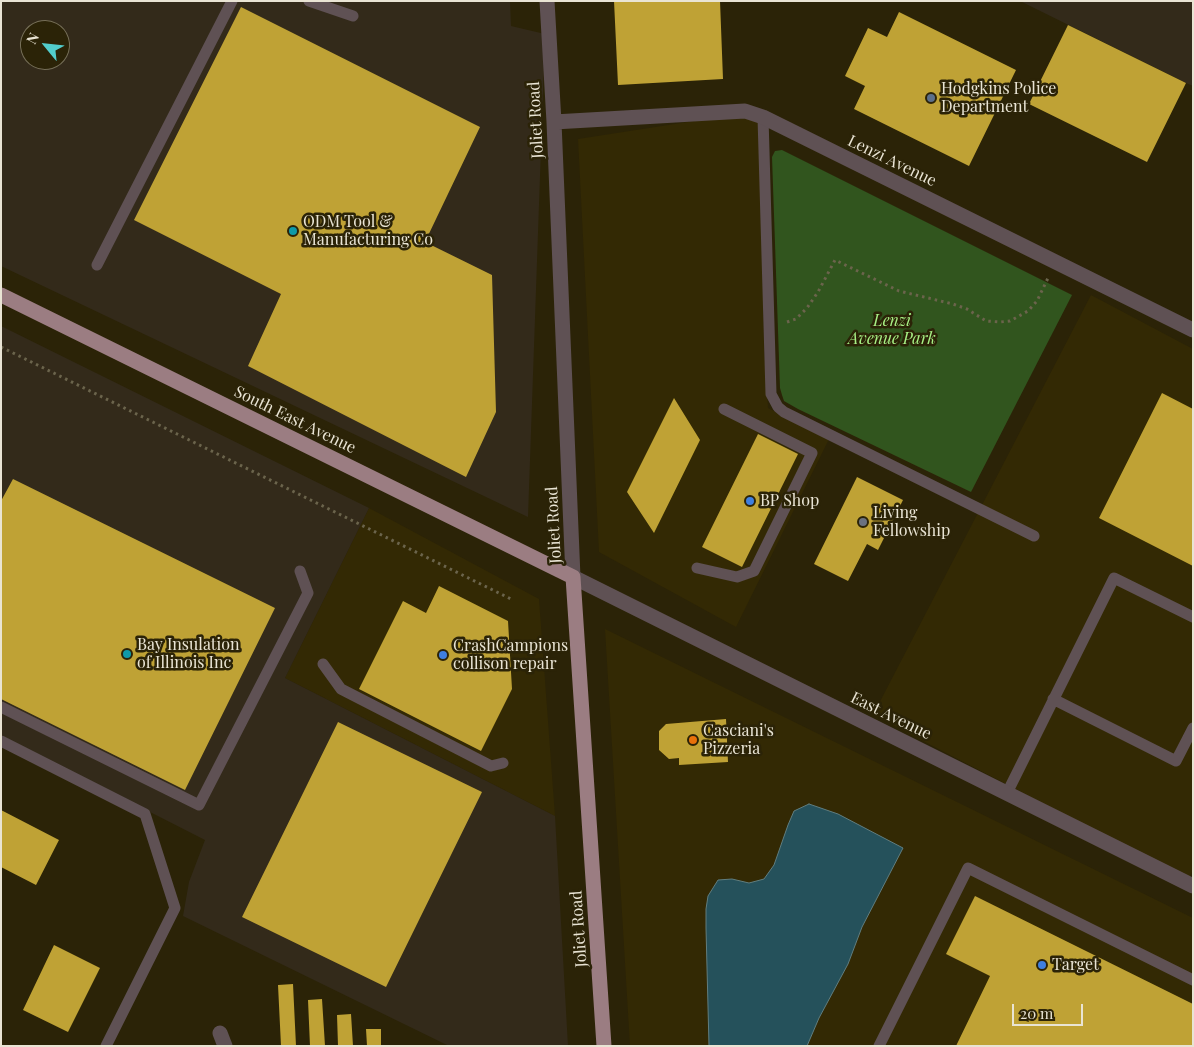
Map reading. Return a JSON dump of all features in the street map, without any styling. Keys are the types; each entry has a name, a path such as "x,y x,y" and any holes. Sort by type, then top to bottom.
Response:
{"main road":[{"name":"South East Avenue","path":"1,295 574,577"},
{"name":"Joliet Road","path":"574,577 604,1046"}],"street":[{"name":"Joliet Road","path":"547,1 574,577"},
{"name":"Lenzi Avenue","path":"554,122 745,111 763,117 1193,330"},
{"name":"East Avenue","path":"574,577 1193,886"}],"lane":[{"path":"97,265 232,1"},
{"path":"309,1 352,16"},
{"path":"763,117 771,394 778,407 784,412 1034,536"},
{"path":"697,568 737,577 754,571 812,453 724,409"},
{"path":"1,707 199,805 308,593 300,571"},
{"path":"1006,793 1114,578 1193,618"},
{"path":"323,664 341,689 491,766 503,763"},
{"path":"1053,699 1176,761 1193,728"},
{"path":"1,741 145,814 174,908 106,1046"},
{"path":"880,1046 968,868 1193,980"}],"path":[{"path":"769,326 796,319 807,308 835,260 899,291 953,304 967,309 986,321 1000,322 1010,321 1028,311 1037,301 1056,262"},
{"path":"1,348 513,600"}],"shaded area":[{"path":"1,1 510,1 511,26 545,34 528,517 1,266"},
{"path":"1020,1 1193,1 1193,86 1186,83"},
{"path":"746,113 760,117 764,349 768,408 829,439 736,627 599,552 578,139"},
{"path":"1091,295 1193,349 1193,870 1189,879 873,715"},
{"path":"1,326 369,508 285,678 555,816 568,1046 449,1046 183,916 189,882 205,840 1,736"},
{"path":"369,508 539,599 555,816 285,678"},
{"path":"605,629 1193,918 1193,1046 630,1046"}],"green space":[{"name":"Lenzi Avenue Park","path":"782,150 1072,295 971,492 784,401 780,388 772,157 775,151"}],"water":[{"path":"809,804 838,814 903,848 862,927 848,964 819,1018 807,1046 709,1046 706,928 708,896 718,880 732,879 749,883 764,879 774,865 794,811"}],"building":[{"path":"614,1 720,1 723,79 618,85"},
{"name":"ODM Tool & Manufacturing Co","path":"241,7 480,127 425,242 492,275 496,412 466,477 248,366 281,294 134,220"},
{"name":"Hodgkins Police Department","path":"899,12 1016,70 969,166 854,109 865,86 845,76 868,28 887,37"},
{"path":"1068,25 1186,83 1147,162 1029,104"},
{"path":"1162,393 1193,409 1193,566 1099,518"},
{"path":"674,398 700,440 654,533 627,492"},
{"name":"BP Shop","path":"758,434 798,454 742,567 702,547"},
{"name":"Living Fellowship","path":"857,477 903,500 878,550 867,544 848,581 814,564"},
{"name":"Bay Insulation of Illinois Inc","path":"13,479 275,608 185,790 1,699 1,501"},
{"name":"CrashCampions collison repair","path":"439,586 508,621 512,689 481,751 359,689 403,601 426,613"},
{"name":"Casciani's Pizzeria","path":"726,719 728,762 679,765 679,758 669,759 659,750 659,731 666,724"},
{"path":"338,722 482,792 386,987 242,917"},
{"path":"1,810 59,840 36,885 1,867"},
{"name":"Target","path":"975,896 1193,1004 1193,1046 956,1046 990,976 946,954"},
{"path":"54,945 100,968 68,1032 23,1010"},
{"path":"293,984 296,1046 281,1046 278,985"},
{"path":"322,999 325,1046 310,1046 308,1000"},
{"path":"351,1014 353,1046 338,1046 337,1015"},
{"path":"366,1029 381,1029 381,1046 367,1046"}],"place":[{"name":"Hodgkins Police Department","path":"931,98"},
{"name":"ODM Tool & Manufacturing Co","path":"293,231"},
{"name":"BP Shop","path":"750,501"},
{"name":"Living Fellowship","path":"863,522"},
{"name":"Bay Insulation of Illinois Inc","path":"127,654"},
{"name":"CrashCampions collison repair","path":"443,655"},
{"name":"Casciani's Pizzeria","path":"693,740"},
{"name":"Target","path":"1042,965"}]}
